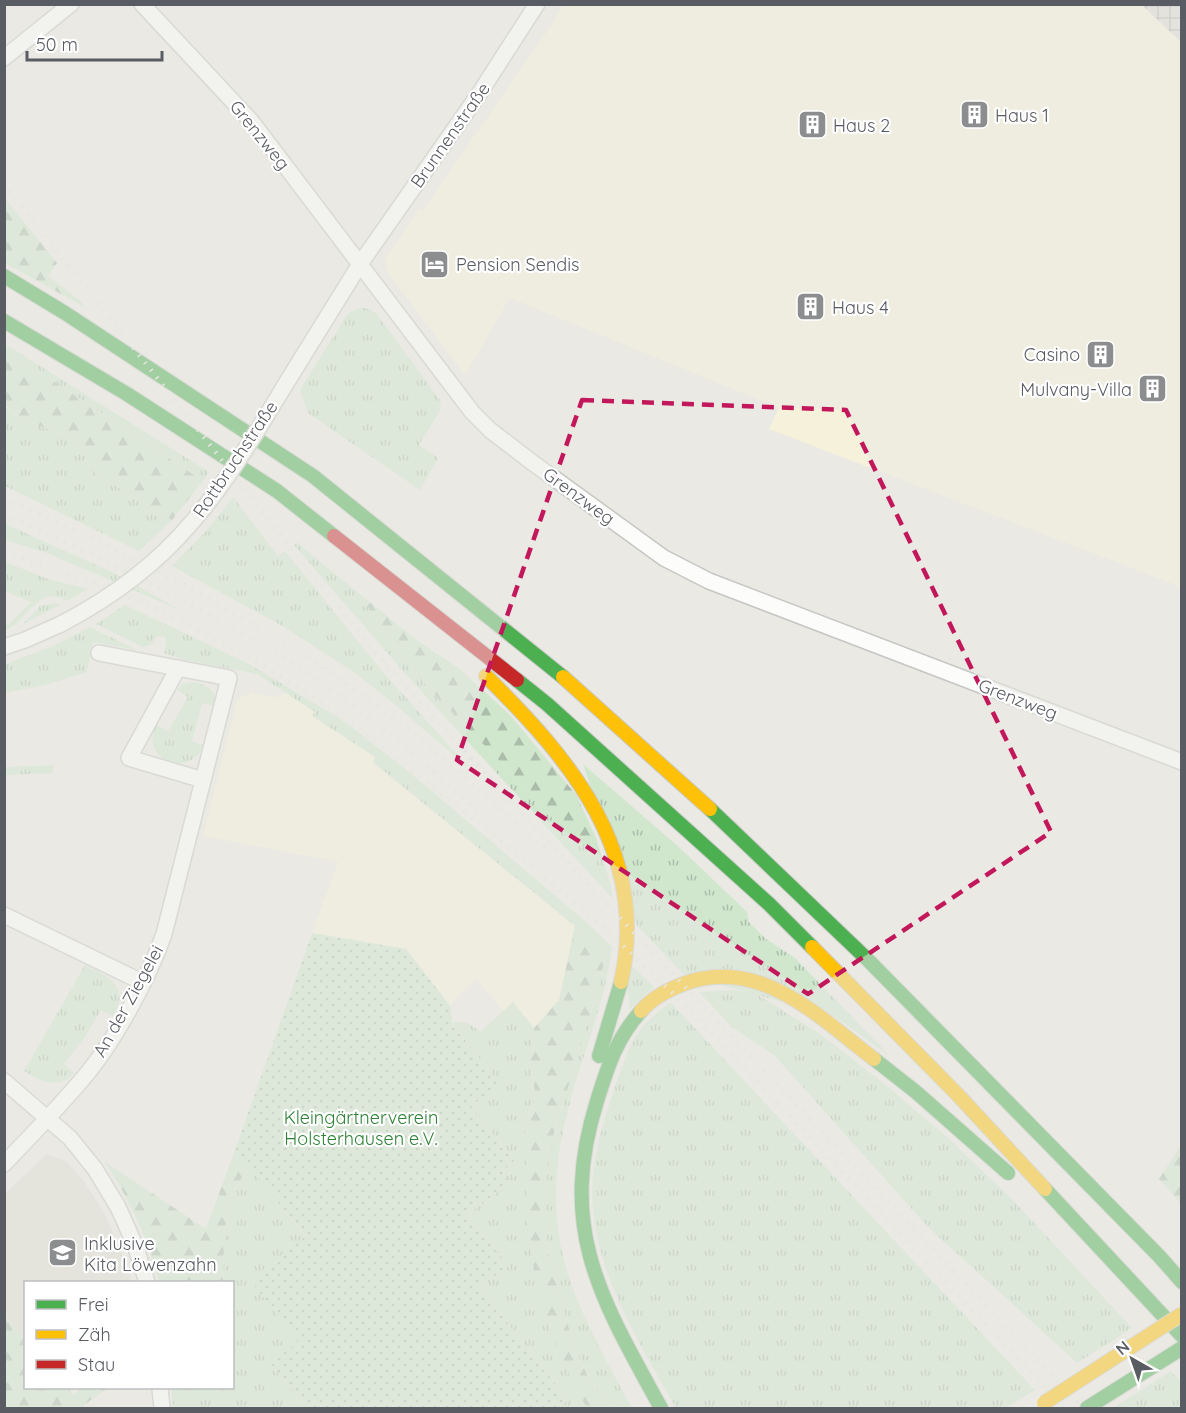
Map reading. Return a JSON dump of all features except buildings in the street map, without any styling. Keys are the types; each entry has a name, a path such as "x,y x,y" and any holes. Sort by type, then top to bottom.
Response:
{"main road":[{"path":"4,276 65,313 313,476 549,665 694,794 868,960 1182,1282"},
{"path":"4,321 127,394 277,491 547,704 769,904 958,1095 1182,1336"},
{"path":"409,594 432,623 532,720 562,756 586,790 609,832 615,851 626,908 626,956 572,1151"},
{"path":"661,1408 621,1335 595,1275 588,1251 579,1183 588,1128 615,1045 640,1011 662,993 684,982 724,976 767,984 782,991 916,1092 1022,1186 1089,1237"},
{"path":"568,1180 569,1208 577,1257"},
{"path":"592,1304 646,1408"},
{"path":"1039,1406 1182,1314"},
{"path":"1087,1408 1182,1348"}],"street":[{"path":"4,58 71,4"},
{"name":"Grenzweg","path":"142,4 252,122 480,421 533,463 664,558 709,581 1182,762"},
{"name":"Brunnenstraße","path":"360,264 479,94 537,4"},
{"name":"Rottbruchstraße","path":"4,647 61,624 100,602 133,579 192,522 238,460 360,264"},
{"name":"An der Ziegelei","path":"4,1164 80,1082 96,1061 115,1032 155,958 164,934 229,678 99,653"},
{"path":"178,668 129,758 203,780"},
{"path":"4,915 142,982"},
{"path":"4,1081 70,1138 89,1161 118,1207 135,1245 147,1281"},
{"path":"160,1389 162,1408"}],"highlighted area":[{"path":"582,400 846,410 1051,832 808,994 457,760"}],"shaded area":[{"path":"563,5 1142,5 1181,42 1181,587 769,429 779,408 510,298 465,375 388,273 385,262 419,209 423,210"},
{"path":"1142,5 1181,5 1181,42"},
{"path":"250,692 276,697 286,693 315,712 313,716 375,757 373,763 575,926 559,1000 534,1028 513,1003 503,1011 477,979 453,1001 451,1007 406,949 312,933 338,862 203,836 237,700 249,695"},
{"name":"Inklusive Kita Löwenzahn","path":"46,1155 67,1162 85,1183 104,1213 132,1281 24,1281 24,1339 5,1316 4,1195"}],"green space":[{"path":"4,197 57,263 48,276 86,308 5,263"},
{"path":"360,308 376,313 440,400 441,409 419,445 438,458 420,490 308,413 300,390 346,316"},
{"path":"5,344 209,472 203,481 50,379 5,356"},
{"path":"5,356 50,379 203,481 172,520 93,472 77,439 25,421 5,405"},
{"path":"4,405 25,421 77,439 93,472 172,520 139,551 5,486"},
{"path":"233,497 278,556 285,551 382,671 469,768 355,673 286,628 172,566 206,531"},
{"path":"5,524 112,572 182,611 47,553 5,540"},
{"path":"296,542 361,595 380,627 429,689 536,798 572,842 596,838 613,899 409,678 294,545"},
{"path":"5,562 48,579 88,589 67,601 56,597 40,600 13,626 5,630 5,625 9,624 31,602 5,591"},
{"path":"361,595 418,641 460,669 511,716 577,796 596,838 572,842 536,798 429,689 380,627"},
{"path":"55,603 60,605 23,624 40,606"},
{"path":"125,605 245,662 341,719 408,771 584,920 612,947 599,1008 569,1106 559,1152 556,1193 558,1230 565,1265 592,1332 632,1408 611,1408 587,1375 573,1343 548,1253 546,1222 547,1174 554,1133 600,983 606,951 373,762 375,757 312,716 315,712 257,674 185,660 164,653 165,637 156,636 152,644 143,647 96,624"},
{"path":"90,627 137,650 93,642 87,672 45,685 5,693 5,664 51,647"},
{"path":"193,682 210,689 216,700 216,706 202,703 192,741 205,746 196,756 186,762 167,761 154,747 153,737 156,725 168,731 188,697 177,690 183,684"},
{"path":"583,764 680,848 747,912 749,922 766,939 795,958 890,1056 835,1017 683,974 636,924"},
{"path":"54,765 52,773 5,775 5,767"},
{"path":"575,926 606,951 600,983 554,1133 547,1174 548,1253 573,1343 587,1375 611,1408 587,1408 570,1376 542,1306 529,1235 525,1123 536,1098 530,1062 534,1028 559,1000"},
{"name":"Kleingärtnerverein Holsterhausen e.V.","path":"312,933 406,949 451,1007 452,1024 500,1084 471,1106 514,1161 502,1171 510,1182 468,1215 508,1266 480,1288 568,1400 557,1408 308,1408 270,1363 298,1342 250,1280 306,1236 235,1150"},
{"path":"85,965 109,978 114,984 118,990 118,1006 113,1016 101,1010 83,1040 64,1064 74,1073 56,1083 43,1081 24,1071"},
{"path":"632,966 654,987 630,1009 627,987"},
{"path":"735,990 755,993 820,1034 881,1081 948,1138 1012,1199 1132,1328 1077,1363 927,1226 774,1055 733,1028 699,992"},
{"path":"513,1002 534,1028 530,1062 536,1098 525,1123 545,1313 587,1408 557,1408 568,1400 480,1288 508,1266 468,1215 510,1182 502,1171 514,1161 471,1106 499,1084 452,1023 467,1023 480,1032"},
{"path":"670,1003 1035,1390 1006,1408 676,1408 634,1332 610,1279 595,1224 592,1195 596,1156 602,1130 627,1054 642,1028"},
{"path":"1181,1145 1181,1204 1159,1179"},
{"path":"235,1150 251,1168 241,1179 229,1206 226,1221 223,1281 159,1281 150,1250 137,1220 105,1162 206,1229"},
{"path":"251,1168 306,1237 298,1342 271,1364 308,1408 173,1408 171,1389 234,1389 234,1281 223,1281 226,1221 234,1192 241,1179"},
{"path":"4,1316 24,1339 24,1389 69,1389 74,1395 80,1389 107,1389 84,1405 86,1408 5,1408"},
{"path":"1171,1371 1181,1382 1181,1408 1113,1408"}],"railway":[{"path":"4,183 290,547 385,664 566,861 1083,1408"},
{"path":"4,498 50,518 183,585 311,660 378,706 427,745 545,849"},
{"path":"4,514 137,577 265,647 306,673 381,728 482,815"},
{"path":"4,552 92,582 166,613 263,665 339,714 512,849 610,933 681,1001 1065,1408"}],"traffic: fast":[{"path":"4,276 65,313 313,476 563,677"},
{"path":"4,321 127,394 277,491 334,536"},
{"path":"517,680 547,704 769,904 812,947"},
{"path":"710,809 868,960 1182,1282"},
{"path":"599,1056 621,982"},
{"path":"641,1011 625,1032 605,1076 586,1146 582,1188 584,1226 592,1262 604,1297 661,1408"},
{"path":"874,1059 916,1092 1008,1173"},
{"path":"1045,1189 1182,1336"},
{"path":"1087,1408 1182,1348"}],"traffic: slow":[{"path":"486,676 547,741 574,776 596,812 613,851 624,892 627,935 621,982"},
{"path":"563,677 710,809"},
{"path":"812,947 958,1095 1045,1189"},
{"path":"641,1011 664,993 692,981 719,977 744,979 768,986 790,997 812,1011 874,1059"},
{"path":"1044,1403 1182,1314"}],"traffic: jam":[{"path":"334,536 517,680"}],"place":[{"name":"Haus 1","path":"974,115"},
{"name":"Haus 2","path":"812,125"},
{"name":"Pension Sendis","path":"435,264"},
{"name":"Haus 4","path":"811,307"},
{"name":"Casino","path":"1101,354"},
{"name":"Mulvany-Villa","path":"1153,389"},
{"name":"Inklusive Kita Löwenzahn","path":"63,1253"}]}
